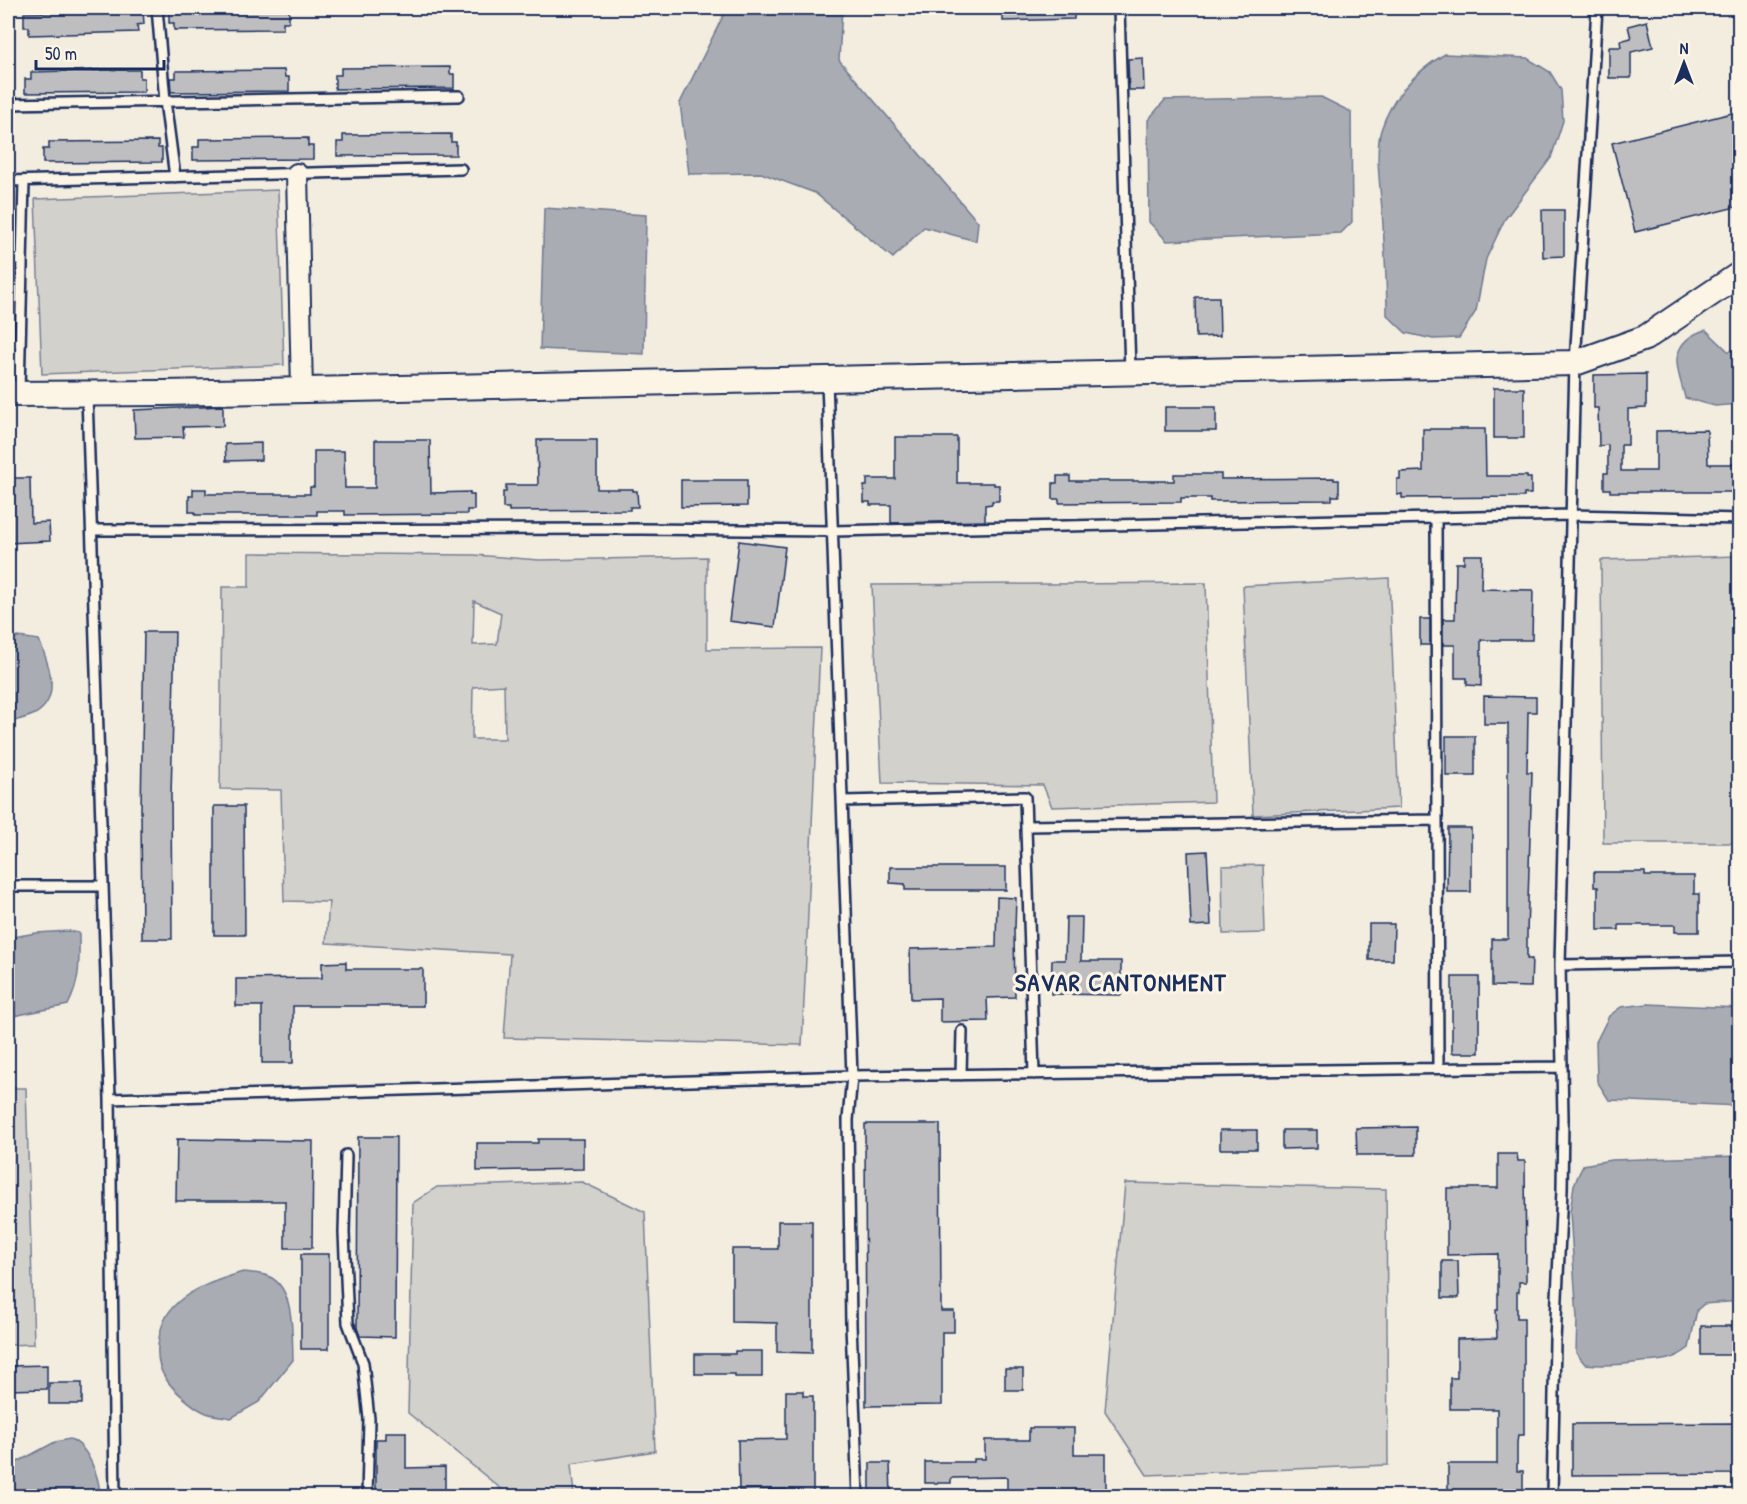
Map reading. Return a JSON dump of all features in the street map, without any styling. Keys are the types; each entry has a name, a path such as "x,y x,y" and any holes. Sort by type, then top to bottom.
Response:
{"street":[{"path":"297,174 302,390"},
{"path":"14,394 1575,363 1645,339 1740,274"}],"lane":[{"path":"157,8 165,101 175,177"},
{"path":"1119,8 1130,372"},
{"path":"1552,1497 1555,1341 1562,1190 1560,965 1575,363 1597,8"},
{"path":"8,104 459,96"},
{"path":"8,181 461,169"},
{"path":"14,394 20,343 24,182"},
{"path":"8,259 21,259"},
{"path":"8,343 20,343"},
{"path":"827,378 852,1076 848,1120 851,1325 858,1497"},
{"path":"87,394 110,1099 115,1497"},
{"path":"92,530 832,531 1571,515 1740,519"},
{"path":"1436,519 1438,1068"},
{"path":"842,801 1025,798 1034,1074"},
{"path":"1026,826 1437,820"},
{"path":"8,886 103,886"},
{"path":"1560,965 1740,962"},
{"path":"961,1075 962,1031"},
{"path":"110,1099 852,1076 1562,1067"},
{"path":"346,1155 344,1233 348,1323 363,1363 369,1419 367,1497"}],"shaded area":[{"path":"724,8 842,8 839,60 978,222 976,241 924,227 893,258 815,193 761,173 689,174 680,103 724,14"},
{"path":"1445,54 1527,58 1550,72 1561,90 1563,121 1551,158 1505,219 1486,259 1476,311 1459,338 1433,339 1406,333 1387,315 1378,148 1381,130 1398,96 1414,77"},
{"path":"1321,97 1351,112 1352,222 1341,233 1167,241 1149,222 1148,120 1165,100"},
{"path":"278,190 284,365 42,374 35,199"},
{"path":"544,208 646,215 644,354 540,349"},
{"path":"1706,330 1728,351 1739,351 1739,404 1715,406 1685,398 1678,369 1678,353 1687,340"},
{"path":"249,553 474,555 539,560 707,557 707,649 820,648 802,1045 504,1038 510,954 326,943 329,902 284,901 281,790 220,789 222,587 249,587","holes":["474,601 501,613 497,644 473,645","504,685 505,739 472,739 473,687"]},
{"path":"1739,556 1739,843 1603,843 1601,560"},
{"path":"1389,578 1399,808 1253,815 1243,586"},
{"path":"1206,583 1213,802 1052,807 1043,785 882,783 872,585"},
{"path":"18,637 39,640 49,669 51,689 44,707 29,717 8,723 8,640"},
{"path":"1263,865 1265,933 1223,934 1222,866"},
{"path":"69,931 79,933 79,952 77,978 68,1005 8,1017 8,938"},
{"path":"1648,1004 1739,1008 1739,1106 1609,1100 1597,1081 1596,1042 1609,1016 1621,1007"},
{"path":"8,1088 26,1088 34,1344 8,1345"},
{"path":"1739,1156 1739,1301 1704,1304 1697,1310 1689,1348 1672,1358 1620,1364 1585,1364 1576,1353 1577,1318 1570,1212 1574,1185 1583,1165 1611,1160"},
{"path":"582,1182 645,1212 655,1451 571,1464 574,1496 510,1496 408,1413 413,1203 437,1187"},
{"path":"1125,1183 1386,1189 1388,1465 1147,1475 1105,1411"},
{"path":"243,1272 270,1277 284,1292 292,1326 293,1360 259,1402 231,1418 204,1412 173,1388 161,1370 158,1350 165,1319 177,1303 191,1292 208,1284"},
{"path":"70,1439 82,1448 92,1463 100,1496 8,1496 8,1467 55,1442"}],"building":[{"path":"289,8 289,22 283,22 283,29 174,30 174,23 169,23 169,9"},
{"path":"1003,8 1074,8 1074,19 1003,21"},
{"path":"143,11 144,24 137,25 138,32 29,35 29,27 24,27 24,13"},
{"path":"1647,21 1653,47 1631,52 1631,78 1609,78 1609,47 1621,47 1620,41 1631,38 1628,26"},
{"path":"1143,58 1144,90 1129,90 1128,59"},
{"path":"450,67 450,74 454,74 454,88 335,89 335,75 341,75 341,68"},
{"path":"140,70 140,78 144,78 144,92 25,93 25,79 31,79 31,72"},
{"path":"284,70 285,77 289,77 289,91 171,92 170,78 176,78 176,71"},
{"path":"1740,111 1740,206 1635,232 1612,143"},
{"path":"451,134 451,142 456,142 456,155 337,156 337,142 343,142 343,135"},
{"path":"308,138 308,146 313,146 313,159 193,160 193,147 199,147 199,139"},
{"path":"158,141 158,148 162,148 162,162 43,163 43,149 49,149 49,142"},
{"path":"1542,210 1564,210 1564,256 1543,257"},
{"path":"1195,297 1219,297 1220,336 1196,337"},
{"path":"1646,374 1646,408 1628,409 1628,445 1621,445 1621,471 1656,471 1656,431 1707,430 1708,464 1734,464 1735,472 1739,472 1739,488 1732,488 1732,492 1610,492 1610,489 1604,489 1604,473 1608,473 1608,445 1599,446 1598,408 1594,408 1594,375"},
{"path":"1494,388 1524,388 1524,438 1494,438"},
{"path":"223,406 223,426 183,427 184,437 135,438 134,410"},
{"path":"1165,407 1216,407 1216,431 1165,431"},
{"path":"1423,429 1485,429 1486,476 1527,476 1531,478 1531,494 1524,494 1524,497 1402,498 1402,494 1397,495 1397,479 1400,479 1400,472 1423,471"},
{"path":"895,437 957,437 957,483 999,485 999,501 992,501 992,504 985,505 985,521 891,523 891,505 870,505 870,502 864,502 864,486 867,486 867,479 895,479"},
{"path":"375,440 430,440 431,493 470,492 470,495 474,495 474,510 467,510 467,514 345,515 345,511 317,511 317,515 195,515 195,512 189,512 189,496 193,496 193,489 206,489 206,494 310,494 310,487 314,487 314,451 344,451 345,488 375,488"},
{"path":"537,440 597,440 597,489 633,489 637,491 638,507 630,507 630,510 509,511 509,508 503,508 503,492 506,492 506,485 538,485"},
{"path":"261,443 261,460 226,461 225,444"},
{"path":"1174,474 1221,474 1221,479 1334,478 1334,480 1339,480 1339,496 1332,496 1332,500 1210,501 1210,498 1181,498 1181,502 1059,503 1059,499 1053,499 1053,483 1057,483 1057,476 1070,476 1070,481 1174,481"},
{"path":"8,478 30,478 31,523 49,522 50,541 8,543"},
{"path":"681,480 747,480 747,506 681,507"},
{"path":"739,541 785,547 775,627 729,621"},
{"path":"1464,555 1482,555 1481,589 1533,590 1532,640 1481,640 1481,686 1467,685 1467,678 1455,678 1455,645 1443,645 1443,619 1455,619 1456,563 1464,563"},
{"path":"1420,619 1430,619 1430,645 1420,645"},
{"path":"144,632 175,632 171,796 172,939 142,939 141,810"},
{"path":"1484,696 1536,697 1536,712 1528,712 1527,772 1532,772 1527,959 1532,959 1531,987 1492,986 1492,939 1508,939 1508,724 1484,724"},
{"path":"1446,736 1475,736 1475,776 1446,776"},
{"path":"214,806 244,806 245,935 214,935"},
{"path":"1448,828 1471,828 1471,892 1447,892"},
{"path":"1207,851 1211,925 1191,926 1188,852"},
{"path":"890,867 1006,867 1006,890 905,890 905,884 890,883"},
{"path":"1594,872 1645,872 1645,876 1694,876 1694,894 1699,894 1699,932 1675,932 1675,925 1619,925 1619,930 1598,930 1598,887 1594,887"},
{"path":"997,897 1016,898 1015,997 987,998 988,1021 940,1022 940,998 911,999 910,949 996,947"},
{"path":"1066,917 1082,917 1081,961 1121,961 1121,995 1051,994 1052,960 1065,960"},
{"path":"1369,924 1394,924 1393,960 1369,960"},
{"path":"346,962 346,969 423,969 423,1006 293,1006 293,1063 262,1063 262,1006 236,1006 236,979 322,978 322,963"},
{"path":"1452,977 1479,977 1479,1053 1452,1053"},
{"path":"865,1124 940,1124 941,1311 954,1311 954,1332 942,1332 942,1405 866,1406"},
{"path":"1416,1127 1416,1155 1357,1155 1356,1128"},
{"path":"1220,1130 1257,1130 1257,1149 1220,1149"},
{"path":"1282,1130 1317,1130 1317,1148 1282,1149"},
{"path":"358,1137 396,1137 395,1337 360,1336 357,1328"},
{"path":"177,1139 313,1141 312,1248 285,1248 285,1201 176,1201"},
{"path":"538,1139 583,1139 583,1169 477,1171 477,1143 538,1143"},
{"path":"1498,1154 1517,1154 1518,1161 1525,1161 1526,1282 1519,1282 1519,1292 1517,1292 1517,1318 1524,1318 1524,1435 1518,1435 1517,1443 1517,1471 1523,1471 1523,1497 1448,1497 1448,1464 1497,1464 1497,1409 1450,1409 1450,1378 1457,1378 1457,1339 1497,1338 1498,1254 1447,1255 1447,1188 1498,1188"},
{"path":"778,1221 812,1221 812,1353 777,1352 777,1323 732,1322 732,1249 778,1249"},
{"path":"301,1254 329,1254 329,1349 301,1349"},
{"path":"1442,1261 1458,1261 1459,1298 1442,1298"},
{"path":"1701,1326 1740,1326 1740,1355 1701,1355"},
{"path":"735,1351 762,1351 762,1377 695,1374 695,1354 735,1354"},
{"path":"47,1365 47,1389 8,1390 8,1366"},
{"path":"1005,1369 1023,1369 1023,1390 1005,1390"},
{"path":"49,1383 82,1383 82,1404 49,1404"},
{"path":"786,1391 803,1391 803,1396 813,1396 813,1497 786,1497 786,1489 739,1490 738,1440 786,1439"},
{"path":"1740,1423 1740,1474 1572,1475 1572,1424"},
{"path":"1029,1428 1074,1428 1074,1454 1106,1454 1106,1497 1007,1497 1007,1477 951,1478 951,1483 925,1483 925,1462 974,1462 974,1459 985,1459 985,1440 1029,1440"},
{"path":"386,1432 406,1432 406,1468 445,1467 445,1497 376,1497 376,1439 386,1439"},
{"path":"870,1463 890,1463 891,1497 870,1497"}],"district":[{"name":"SAVAR CANTONMENT","path":"1121,982"}]}
